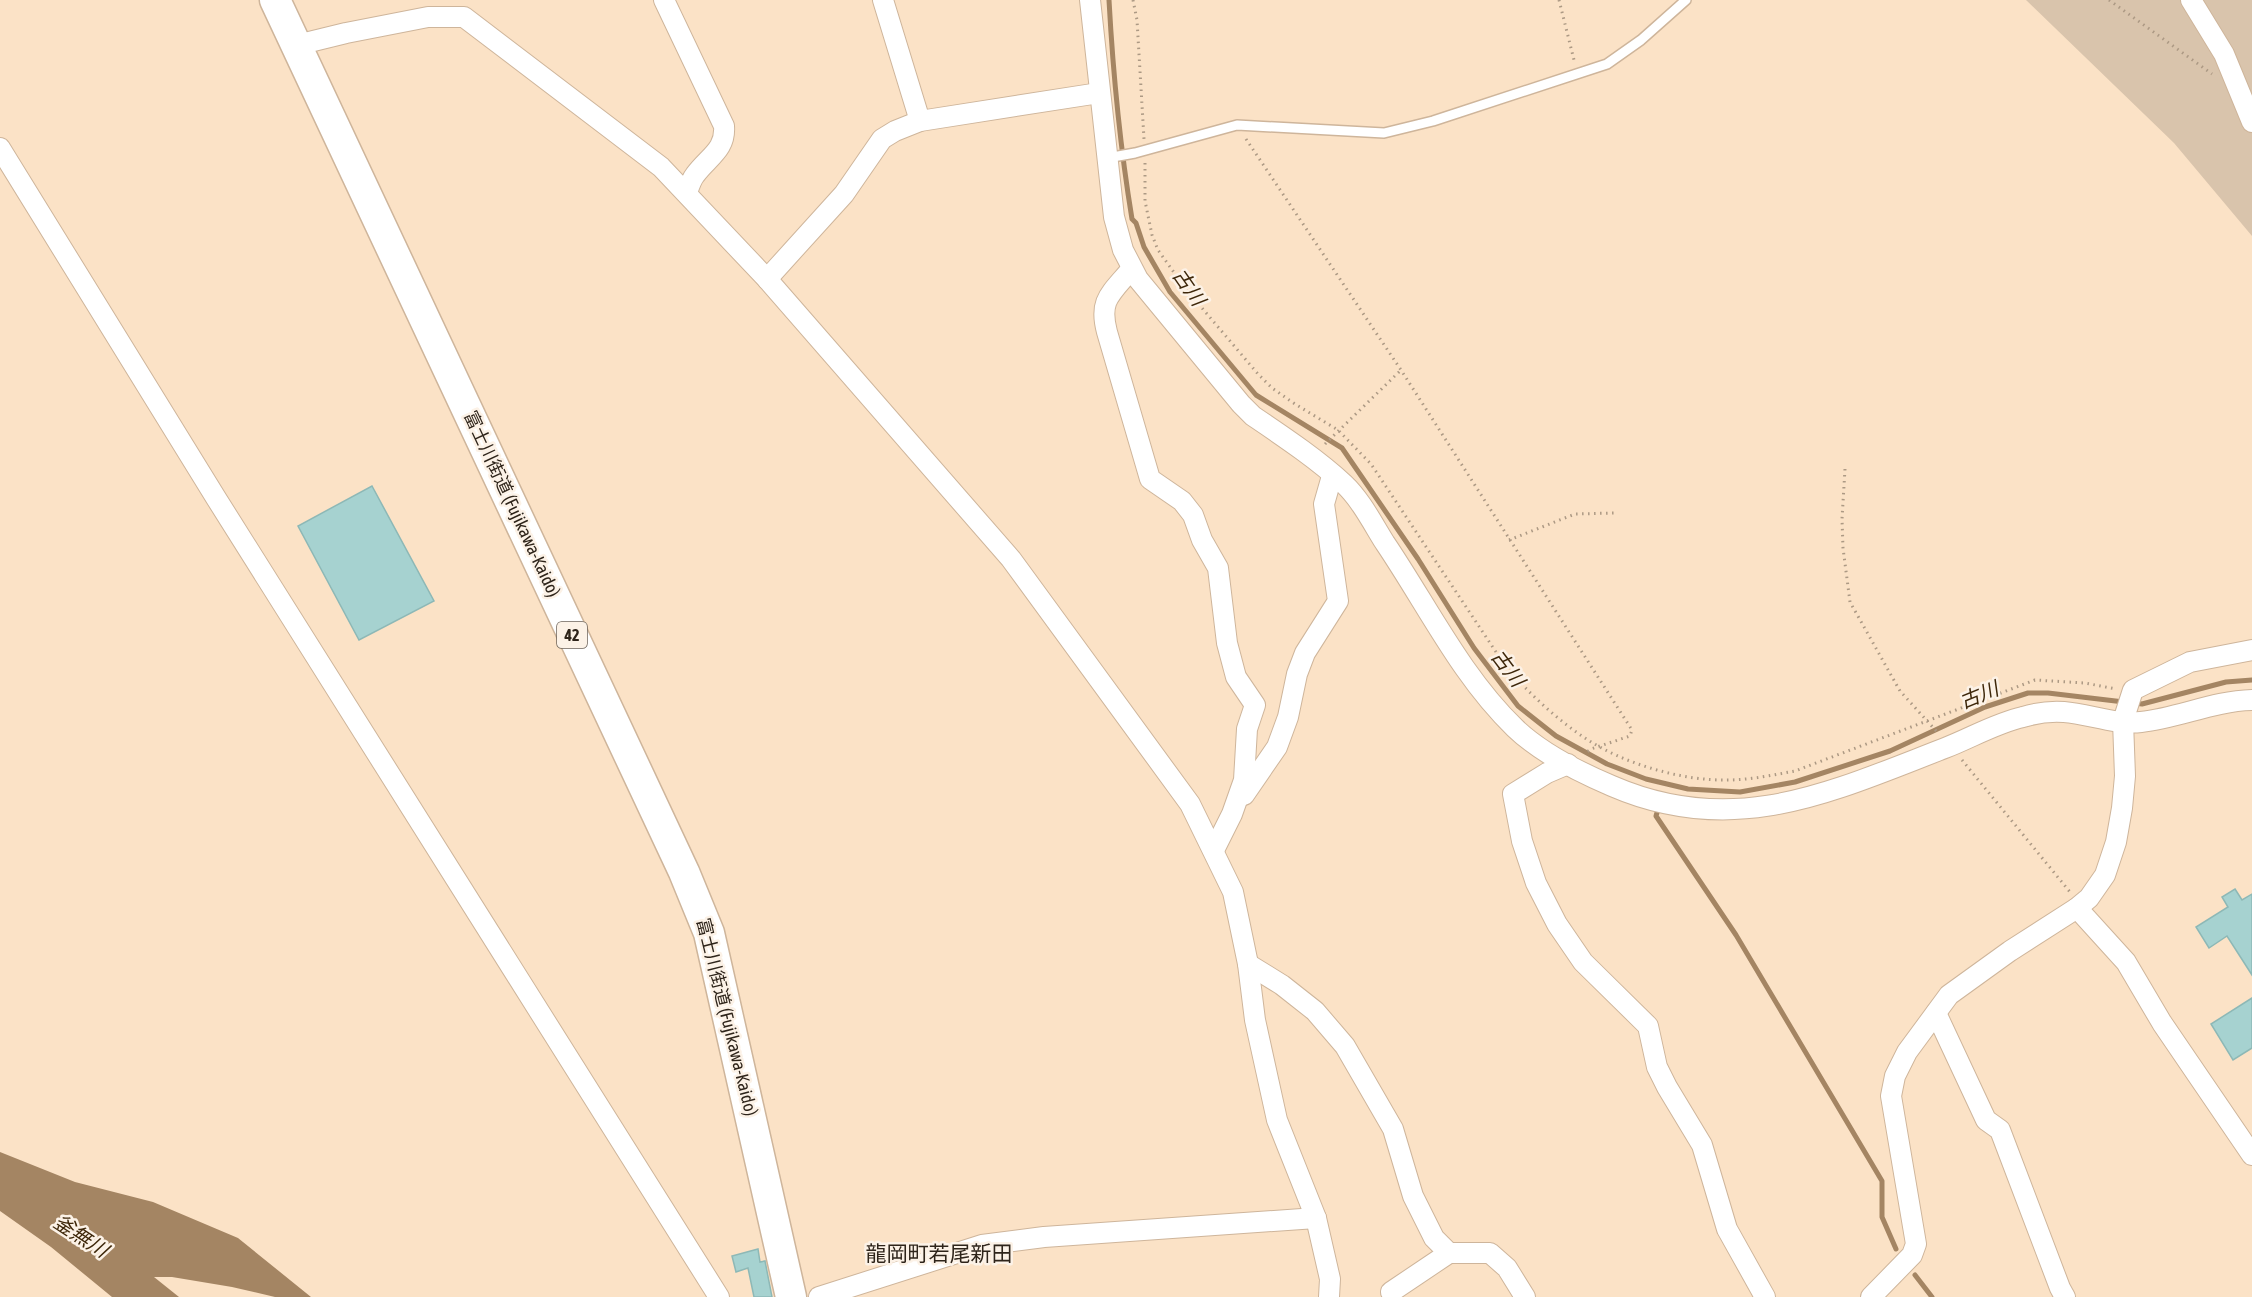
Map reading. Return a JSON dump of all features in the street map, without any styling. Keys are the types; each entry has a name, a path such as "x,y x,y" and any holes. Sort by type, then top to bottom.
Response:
{"main road":[{"name":"富士川街道 (Fujikawa-Kaido)","path":"275,0 684,872 709,933 791,1297"}],"street":[{"path":"664,0 724,126 726,138 692,177 687,193"},
{"path":"883,0 920,121"},
{"path":"1090,0 1114,217 1122,250 1138,279 1253,416 1345,485 1362,507 1484,693 1518,730 1557,759 1596,780 1647,799 1704,810 1734,810 1769,807 1818,795 1949,747 1997,725 2047,712 2124,718 2139,723 2216,704 2252,700"},
{"path":"2191,0 2224,54 2252,122"},
{"path":"297,45 428,17 464,17 661,167 766,279 1011,559 1190,804 1233,892 1248,964 1255,1020 1277,1120 1316,1218 1330,1280 1329,1297"},
{"path":"766,279 844,194 882,139 895,131 920,121 1100,93"},
{"path":"0,148 216,498 719,1297"},
{"path":"1128,273 1107,299 1103,306 1102,316 1150,479 1182,501 1193,515 1202,540 1218,568 1227,643 1236,677 1255,705 1247,729 1244,780 1232,814 1214,850"},
{"path":"1232,814 1277,747 1288,717 1297,674 1305,653 1338,601 1324,504 1332,476"},
{"path":"1871,1297 1912,1255 1916,1244 1892,1096 1894,1076 1903,1060 1949,995 2010,951 2077,908 2089,898 2104,875 2116,842 2122,808 2124,718 2132,692 2190,662 2252,650"},
{"path":"1568,764 1547,773 1513,794 1522,841 1536,883 1557,924 1583,962 1648,1026 1657,1067 1702,1145 1727,1229 1765,1297"},
{"path":"2077,908 2126,962 2162,1023 2251,1152"},
{"path":"1248,964 1282,985 1315,1011 1345,1046 1393,1129 1413,1196 1434,1238 1449,1253"},
{"path":"1936,1013 1986,1120 2000,1130 2065,1297"},
{"path":"819,1297 982,1245 1044,1237 1316,1218"},
{"path":"1391,1292 1449,1253 1490,1253 1508,1268 1524,1297"}],"lane":[{"path":"1109,157 1140,152 1237,125 1384,134 1433,121 1607,64 1641,40 1686,0"}],"path":[{"path":"1133,0 1137,20 1140,152 1145,201 1152,235 1158,250 1185,288 1258,374 1272,388 1295,404 1338,429 1371,464 1506,668 1532,696 1587,739 1649,767 1688,777 1727,780 1762,777 1795,771 2035,680 2085,682 2132,692"},
{"path":"1559,0 1578,74"},
{"path":"2109,0 2239,93"},
{"path":"1237,125 1401,370 1632,730 1630,736 1591,749"},
{"path":"1333,435 1401,370"},
{"path":"1845,469 1842,538 1850,602 1900,691 1930,724"},
{"path":"1509,540 1575,514 1614,513"},
{"path":"1949,747 2072,894 2077,908"}],"shaded area":[{"path":"2026,0 2252,0 2252,236 2174,143"}],"water":[{"name":"釜無川","path":"0,1152 75,1182 153,1202 238,1238 311,1297 275,1297 172,1277 154,1277 179,1297 112,1297 51,1247 0,1211"}],"building":[{"path":"372,486 434,601 359,640 298,526"},
{"path":"2235,889 2242,900 2252,894 2252,975 2227,936 2209,948 2196,927 2228,907 2222,897"},
{"path":"2252,998 2252,1048 2233,1060 2211,1024"},
{"path":"758,1249 760,1262 765,1261 772,1297 754,1297 748,1268 736,1272 732,1256"}],"waterway":[{"name":"古川","path":"1109,0 1118,110 1132,219 1136,223 1144,247 1170,292 1256,395 1342,448 1418,559 1474,648 1518,706 1556,736 1607,764 1646,779 1688,789 1740,792 1795,782 1890,751 1985,707 2028,693 2048,693 2124,702"},
{"name":"古川","path":"2134,703 2142,704 2226,682 2252,680"},
{"path":"1659,806 1656,816 1736,935 1882,1181 1882,1217 1896,1249"},
{"path":"1915,1275 1932,1297"}],"district":[{"name":"龍岡町若尾新田","path":"939,1254"}]}
